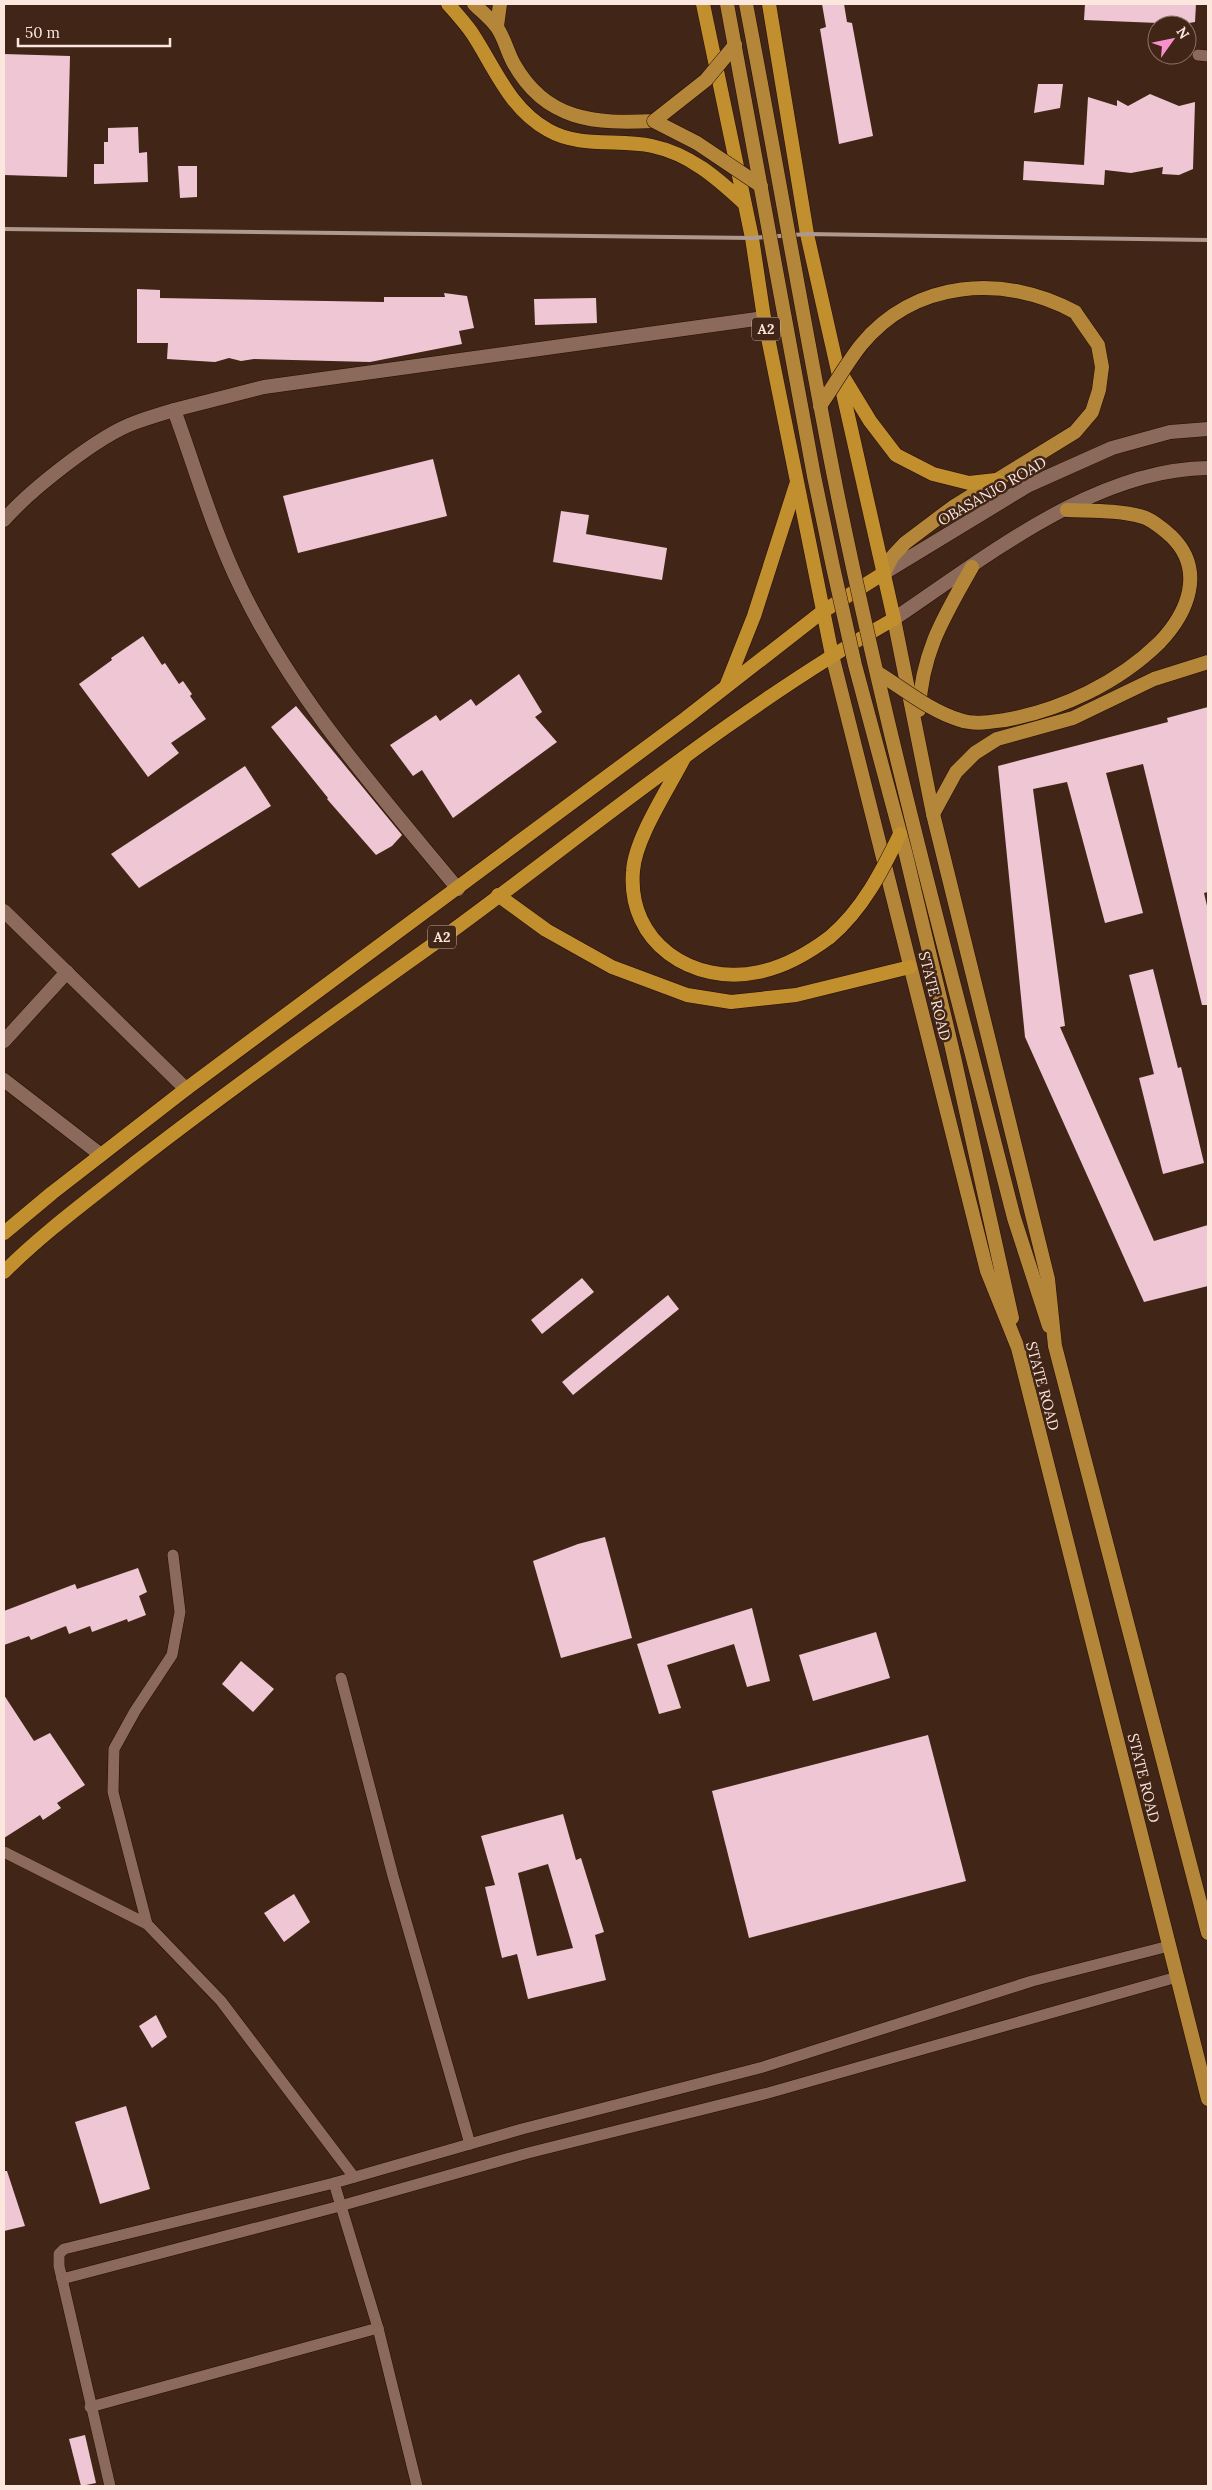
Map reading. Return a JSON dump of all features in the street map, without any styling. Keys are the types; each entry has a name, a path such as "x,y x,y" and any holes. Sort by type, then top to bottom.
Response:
{"highway":[{"path":"448,4 471,32 514,102 528,116 549,131 571,139 652,146 678,154 709,171 744,203"},
{"name":"A2","path":"703,4 744,203 796,484 832,654"},
{"path":"769,4 807,234 894,619"},
{"path":"836,364 870,421 896,455 933,474 968,482 996,480"},
{"path":"727,685 754,616 796,484"},
{"name":"A2","path":"4,1233 186,1089 458,889 822,612 884,573"},
{"name":"A2","path":"4,1272 62,1220 202,1111 686,755 832,654 894,619"},
{"path":"686,755 638,848 633,870 633,892 648,933 675,960 690,967 712,972 736,974 759,972 789,961 815,948 840,928 871,889 900,834"},
{"path":"498,895 546,930 612,967 687,995 730,1002 796,995 910,966"}],"main road":[{"path":"474,4 497,26 514,64 524,80 541,98 563,112 594,122 654,121 697,143 761,186"},
{"path":"497,26 500,4"},
{"path":"727,4 814,476 833,567 855,665 900,834 952,1048 1018,1348"},
{"path":"746,4 820,406 878,673 1014,1218 1055,1346"},
{"path":"654,121 706,80 735,45"},
{"path":"820,406 861,345 874,331 905,306 933,294 995,287 1045,298 1075,312 1098,345 1102,367 1099,390 1092,412 1075,432 953,507 905,544 892,557 884,573"},
{"path":"878,673 934,709 961,721 984,723 1050,709 1082,696 1143,659 1159,643 1182,614 1190,593 1191,577 1186,556 1177,542 1163,529 1144,517 1067,510"},
{"path":"918,735 920,682 929,649 938,628 972,567"},
{"name":"STATE ROAD","path":"894,619 933,814 1048,1279 1055,1346 1208,1933"},
{"name":"STATE ROAD","path":"832,654 987,1271 1018,1348 1208,2099"},
{"path":"933,814 956,772 975,753 997,739 1073,718 1154,679 1208,662"}],"street":[{"path":"4,520 49,479 93,446 132,423 174,410 264,387 764,318"},
{"path":"174,410 208,511 241,588 295,682 350,758 458,889"},
{"name":"OBASANJO ROAD","path":"884,573 1029,485 1078,463 1112,448 1134,441 1170,432 1208,429"},
{"path":"894,619 1044,521 1099,493 1132,480 1165,472 1208,468"},
{"path":"4,911 186,1089"},
{"path":"4,1041 68,972"},
{"path":"4,1080 102,1155"}],"lane":[{"path":"147,1924 113,1792 114,1749 135,1711 172,1655 180,1612 173,1555"},
{"path":"341,1678 393,1876 470,2144"},
{"path":"4,1852 147,1924 221,2001 354,2177"},
{"path":"110,2486 90,2407 59,2266 59,2254 64,2249 334,2183 470,2144 763,2067 1032,1981 1169,1946"},
{"path":"62,2279 340,2206 528,2153 768,2093 1177,1977"},
{"path":"334,2183 378,2328 417,2486"},
{"path":"90,2407 378,2328"}],"building":[{"path":"822,4 844,4 847,22 852,23 873,136 839,144 820,29 826,27"},
{"path":"1085,4 1196,4 1195,15 1147,15 1147,23 1084,20"},
{"path":"4,54 70,56 67,177 4,175"},
{"path":"1038,84 1063,84 1060,108 1034,113"},
{"path":"1150,94 1179,106 1195,102 1193,169 1179,175 1162,174 1163,167 1131,173 1105,170 1104,185 1023,180 1024,161 1084,165 1088,97 1117,106 1117,100 1128,106"},
{"path":"138,127 139,153 147,152 148,182 94,184 94,164 104,164 104,142 108,142 108,128"},
{"path":"178,166 197,166 197,197 180,198"},
{"path":"137,289 160,290 160,298 384,302 384,297 445,297 444,293 467,296 474,328 459,331 462,344 370,362 254,359 241,361 229,358 215,362 167,359 168,343 137,343"},
{"path":"596,298 597,323 535,325 534,299"},
{"path":"433,459 447,516 298,553 283,496"},
{"path":"561,511 589,515 586,534 667,548 662,580 553,562"},
{"path":"143,636 162,665 165,663 179,684 183,681 192,694 190,696 206,719 171,743 179,753 148,777 79,684 112,660 111,658"},
{"path":"519,674 542,712 535,717 557,742 453,818 422,770 413,776 390,745 436,715 440,721 471,699 476,706"},
{"path":"296,706 402,835 392,846 376,855 327,799 271,727"},
{"path":"1208,707 1208,892 1204,893 1208,910 1208,1005 1202,1005 1143,764 1106,773 1143,913 1105,923 1067,782 1033,789 1065,1026 1060,1027 1154,1241 1208,1225 1208,1286 1144,1302 1025,1037 998,766 1168,722 1167,718"},
{"path":"245,766 271,806 139,888 111,854"},
{"path":"1153,969 1178,1068 1181,1067 1204,1163 1163,1174 1139,1078 1154,1074 1129,975"},
{"path":"582,1278 594,1292 542,1334 531,1320"},
{"path":"668,1295 679,1309 573,1395 562,1382"},
{"path":"605,1537 632,1638 561,1658 533,1561 578,1544"},
{"path":"138,1568 147,1592 139,1596 146,1615 128,1622 127,1619 92,1632 90,1626 69,1634 66,1626 31,1640 29,1636 4,1645 4,1611 75,1584 77,1589"},
{"path":"752,1608 770,1681 747,1687 734,1644 667,1665 681,1708 659,1714 637,1644"},
{"path":"876,1632 890,1678 813,1701 799,1655"},
{"path":"241,1661 274,1689 253,1712 222,1684"},
{"path":"4,1695 34,1741 50,1733 85,1785 57,1803 61,1808 43,1820 40,1815 4,1838"},
{"path":"928,1735 966,1881 749,1938 712,1791"},
{"path":"563,1814 576,1860 581,1858 604,1932 595,1935 606,1980 528,1999 517,1954 502,1958 485,1887 495,1885 481,1836","holes":["548,1864 573,1948 537,1956 518,1873"]},
{"path":"294,1894 310,1922 284,1942 264,1913"},
{"path":"156,2015 167,2037 152,2048 139,2026"},
{"path":"126,2106 150,2189 100,2204 75,2122"},
{"path":"4,2171 7,2171 25,2226 4,2231"},
{"path":"85,2435 96,2483 81,2486 69,2439"}],"railway":[{"path":"4,229 752,238 807,234 1208,240"}]}
